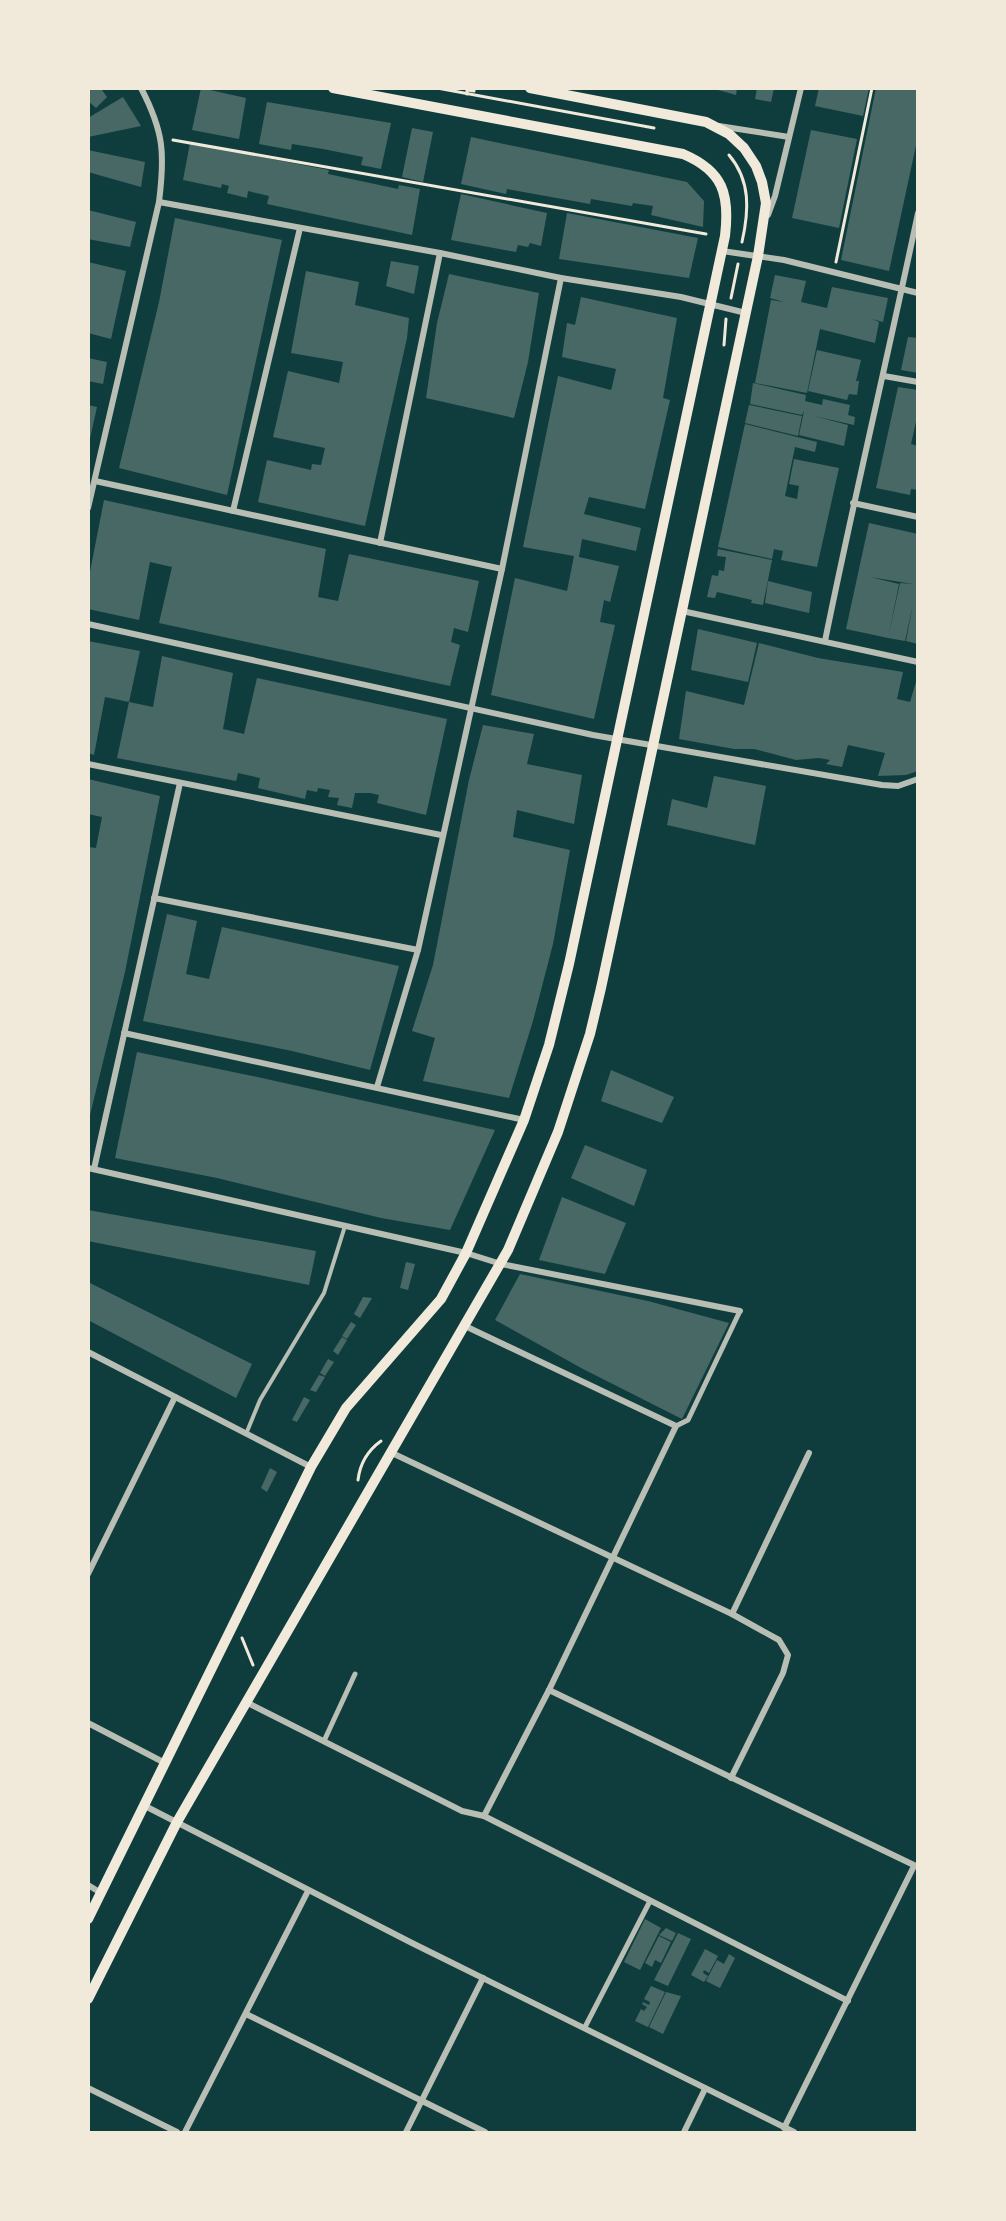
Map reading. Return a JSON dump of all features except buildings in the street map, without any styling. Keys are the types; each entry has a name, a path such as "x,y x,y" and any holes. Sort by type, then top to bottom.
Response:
{"main road":[{"path":"88,1918 311,1467 346,1408 441,1299 466,1253 524,1120 549,1045 567,975 722,251 726,219 724,191 718,177 698,160 683,154 333,88"},
{"path":"88,2000 177,1822 501,1264 558,1132 590,1034 746,313 766,203 756,166 744,148 717,126 660,112 530,88"}],"street":[{"path":"88,508 159,202 163,172 162,138 141,88"},
{"path":"764,224 775,196 801,88"},
{"path":"717,126 789,137"},
{"path":"159,202 440,253 561,278 681,297 710,306 746,313"},
{"path":"825,641 853,503 884,376 918,213"},
{"path":"233,511 300,228"},
{"path":"722,251 834,272 918,293"},
{"path":"380,543 440,253"},
{"path":"377,1087 418,950 441,835 502,569 561,278"},
{"path":"884,376 918,382"},
{"path":"95,481 502,569"},
{"path":"853,503 918,517"},
{"path":"682,611 918,662"},
{"path":"88,624 654,746 882,785 898,786 918,779"},
{"path":"88,764 441,835"},
{"path":"180,783 91,1168 466,1253 501,1264 740,1311 688,1420 676,1426 610,1559 549,1690 484,1816"},
{"path":"154,898 418,950"},
{"path":"124,1033 524,1120"},
{"path":"465,1326 676,1426"},
{"path":"88,1352 311,1467"},
{"path":"88,1574 175,1397"},
{"path":"392,1453 610,1559 732,1614 779,1640 788,1655 783,1674 731,1778"},
{"path":"732,1614 809,1453"},
{"path":"324,1741 356,1674"},
{"path":"549,1690 916,1867 784,2128"},
{"path":"246,1702 462,1811 484,1816 848,2001"},
{"path":"88,1724 165,1763"},
{"path":"145,1806 308,1891 794,2133"},
{"path":"88,1885 101,1893"},
{"path":"185,2133 308,1891"},
{"path":"585,2027 650,1901"},
{"path":"406,2133 483,1978"},
{"path":"246,2014 485,2133"},
{"path":"88,2088 177,2133"},
{"path":"684,2133 705,2089"}],"lane":[{"path":"246,1434 260,1400 324,1293 346,1226"}],"path":[{"path":"834,272 873,88"},
{"path":"162,138 706,234"},
{"path":"725,323 743,238"},
{"path":"238,1636 244,1639 253,1666 256,1668"}]}
